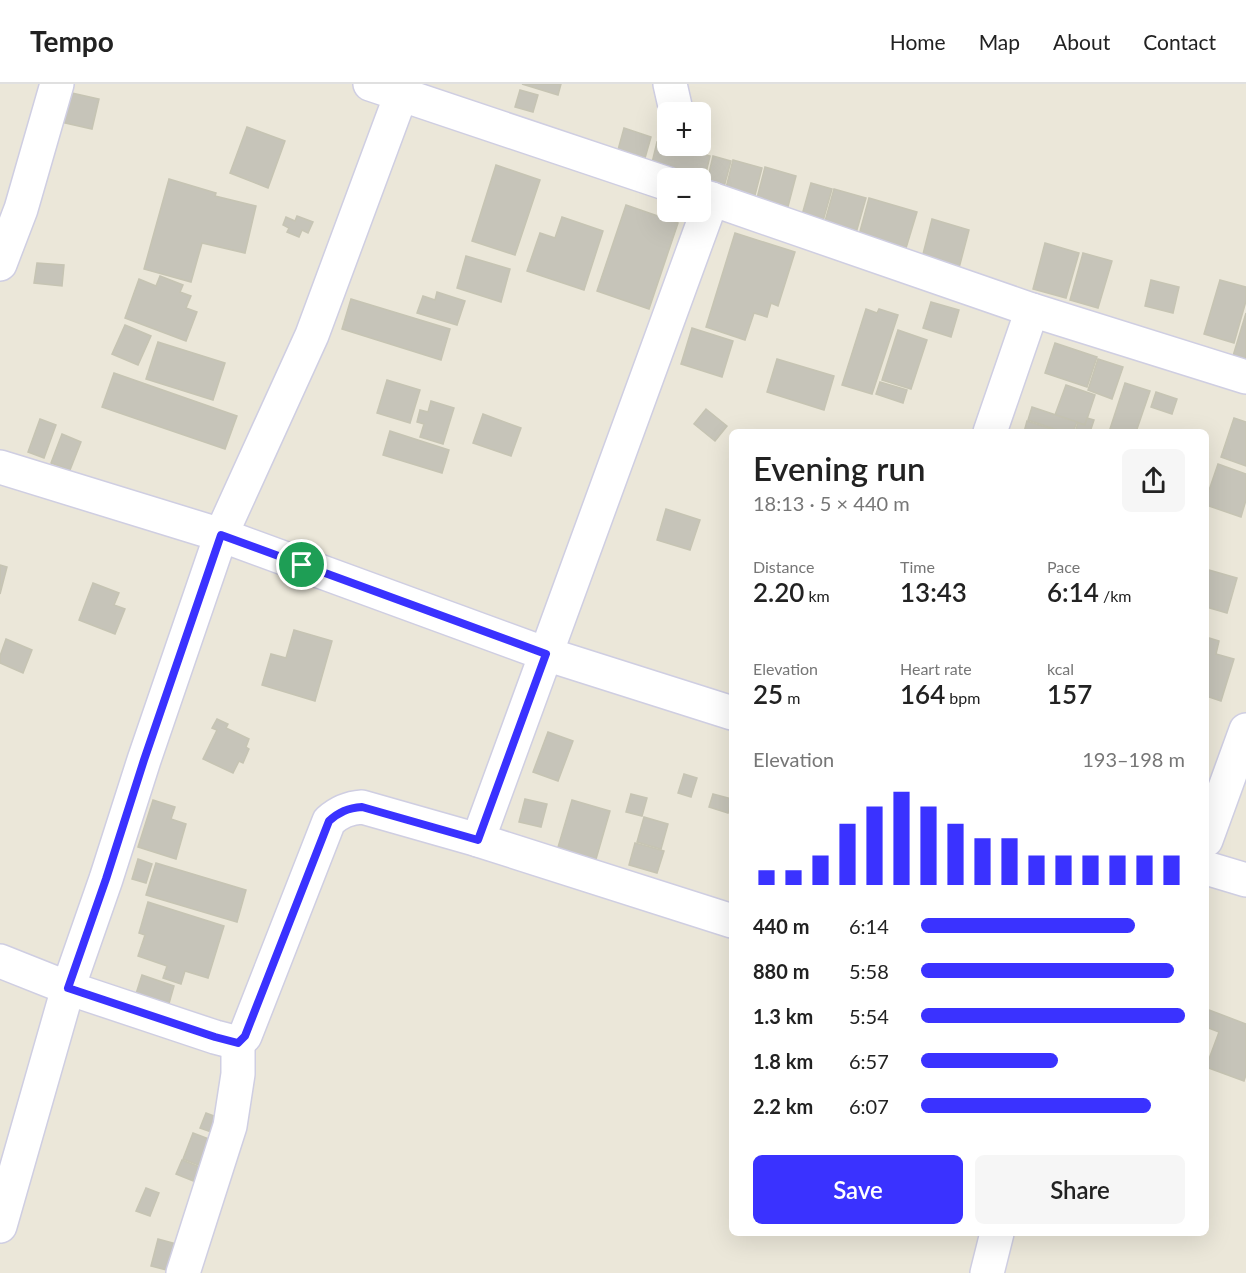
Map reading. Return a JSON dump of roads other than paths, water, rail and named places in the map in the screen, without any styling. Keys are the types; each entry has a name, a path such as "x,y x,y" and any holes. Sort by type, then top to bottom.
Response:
{"street":[{"path":"0,264 21,209 57,84"},
{"path":"369,84 404,89 657,180"},
{"path":"0,1226 68,988 221,535 312,335 404,89"},
{"path":"711,199 1032,310 1246,377"},
{"path":"478,840 546,654 697,222"},
{"path":"991,429 1032,310"},
{"path":"0,467 221,535 546,654 729,712"},
{"path":"1209,832 1246,730"},
{"path":"183,1273 230,1126 238,1074 238,1043 245,1036 329,821 339,812 362,807 478,840 729,920"},
{"path":"1209,869 1246,880"},
{"path":"0,961 68,988 238,1043"},
{"path":"987,1273 996,1236"}]}
